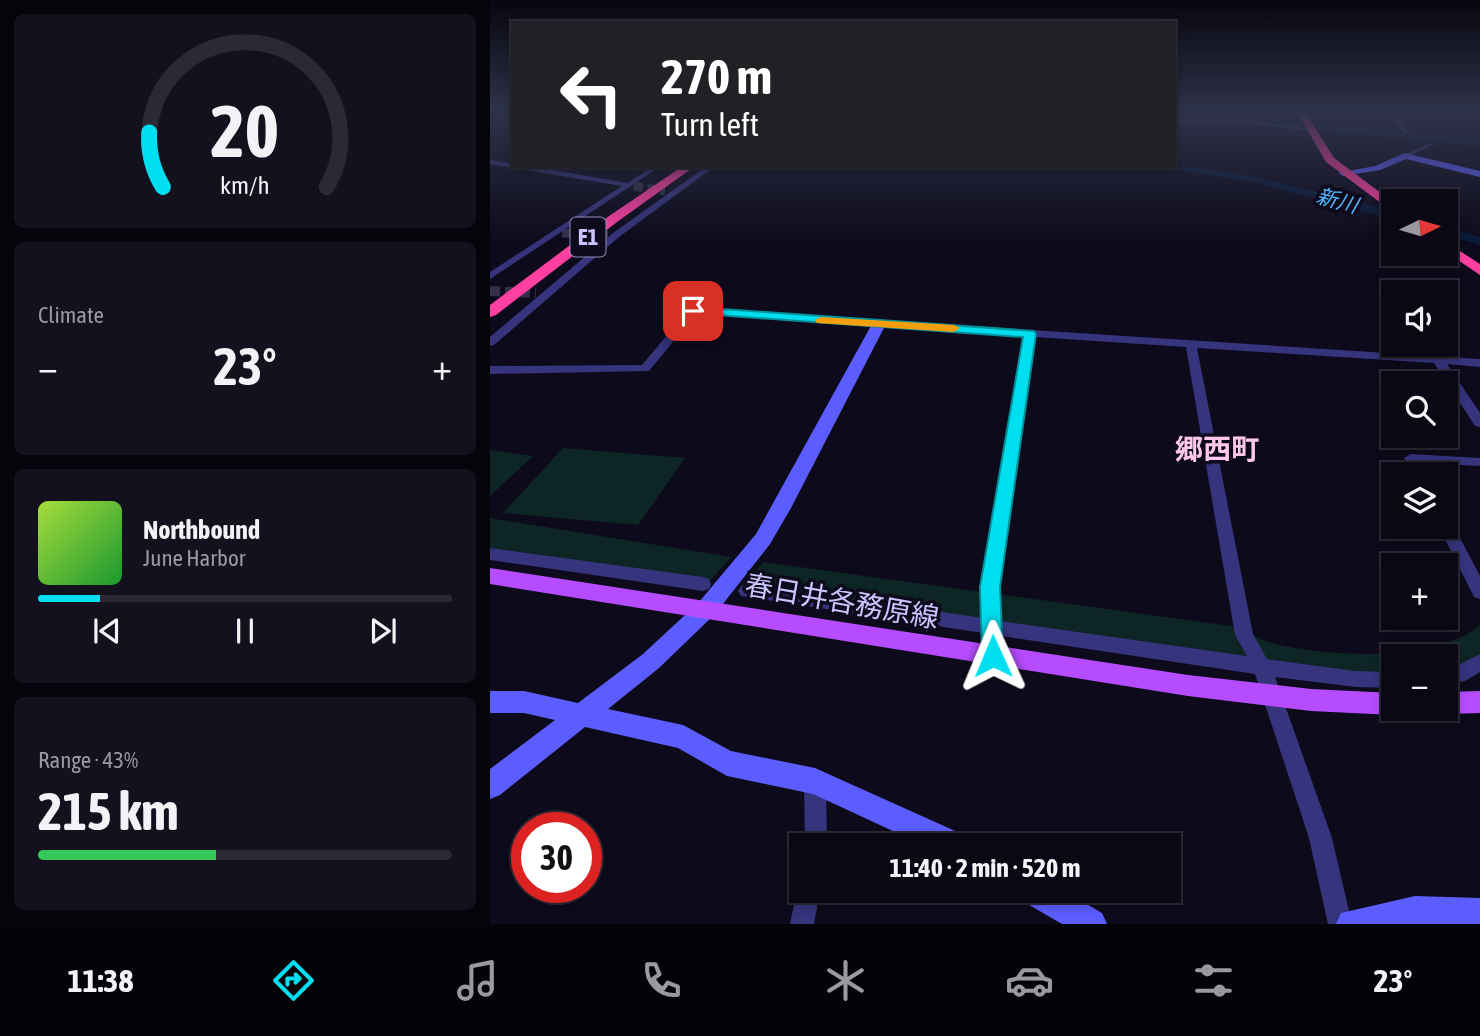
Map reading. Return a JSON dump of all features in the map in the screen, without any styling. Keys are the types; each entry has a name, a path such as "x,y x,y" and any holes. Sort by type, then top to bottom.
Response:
{"highway":[{"path":"1327,155 1330,160 1381,193"},
{"name":"E1","path":"490,300 675,168"},
{"name":"E1","path":"490,312 613,219 687,168"},
{"path":"1348,172 1381,198"},
{"path":"1458,245 1480,261"},
{"path":"1458,255 1480,271"}],"main road":[{"name":"春日井各務原線","path":"490,576 1273,698 1381,703"},
{"path":"1458,703 1480,702"}],"street":[{"path":"1348,172 1377,168 1405,156 1480,174"},
{"path":"490,162 511,166"},
{"path":"526,168 631,186"},
{"path":"490,276 655,168"},
{"path":"490,343 542,293 612,235 669,192 709,168"},
{"path":"490,370 645,368 693,311 1480,363"},
{"path":"490,786 651,661 707,608 763,539 782,509 879,324"},
{"path":"993,656 990,587 1030,334"},
{"path":"1191,344 1244,635 1261,665 1273,698 1333,879 1340,924"},
{"path":"1438,360 1480,423"},
{"path":"1413,462 1411,458 1480,462"},
{"path":"1454,539 1480,592"},
{"path":"490,554 703,584"},
{"path":"747,591 1356,679 1381,680"},
{"path":"1458,675 1480,662"},
{"path":"490,702 524,702 684,737 727,763 815,781 928,833"},
{"path":"490,792 508,772"},
{"path":"815,781 816,833"},
{"path":"802,924 806,903"},
{"path":"1055,903 1091,924"},
{"path":"1352,924 1415,911 1480,913"}],"green space":[{"path":"563,448 685,458 638,525 503,513"},
{"path":"490,450 533,456 490,496"},
{"path":"490,518 731,557 709,582 490,551"},
{"path":"763,562 1238,627 1272,643 1295,648 1381,654 1381,675 1379,675 745,585"},
{"path":"1480,625 1480,658 1458,666 1458,644 1442,644 1461,637"}],"waterway":[{"name":"新川","path":"1172,168 1253,179 1381,212"},
{"name":"新川","path":"1458,235 1480,241"}],"tunnel":[{"path":"634,186 665,191"},
{"path":"562,233 608,235"},
{"path":"490,291 536,293"}],"slow traffic":[{"path":"821,320 954,328"}],"district":[{"name":"郷西町","path":"1217,449"}],"route":[{"path":"693,311 1030,334 990,587 993,656"}]}
